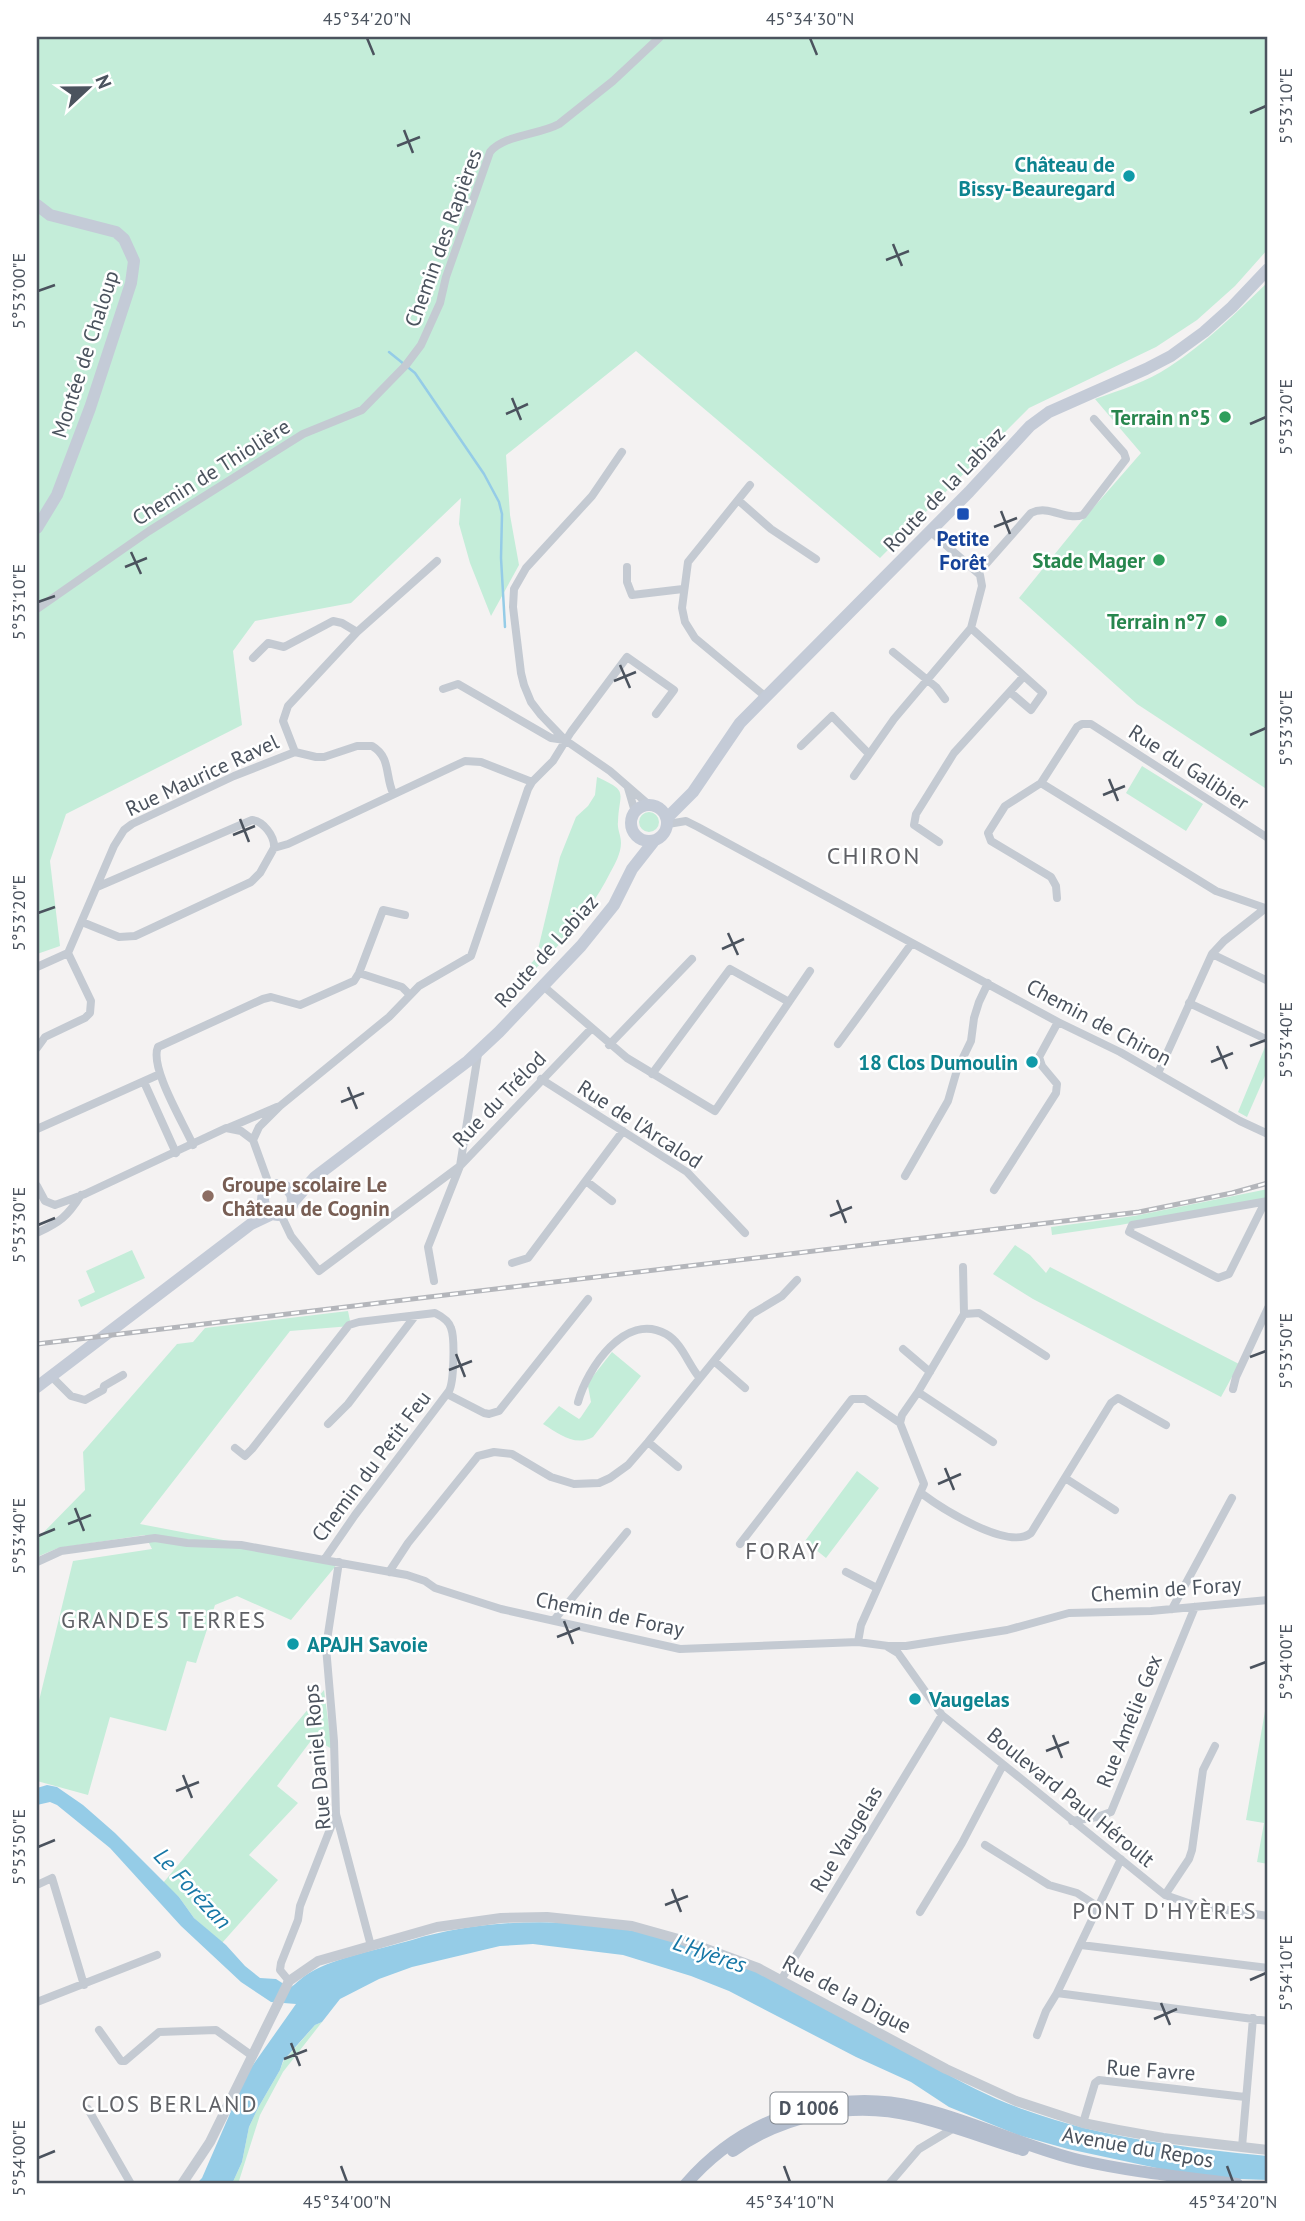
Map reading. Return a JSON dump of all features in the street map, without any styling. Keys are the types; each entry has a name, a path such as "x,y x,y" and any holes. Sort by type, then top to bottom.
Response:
{"main road":[{"name":"Montée de Chaloup","path":"37,205 50,215 116,232 124,239 134,261 131,283 90,408 57,495 37,528"},
{"name":"Route de la Labiaz","path":"668,821 693,792 740,723 931,531 1030,426 1053,410 1171,356 1232,307 1268,269"},
{"path":"652,805 660,808 668,821 663,835 654,841 648,841 637,837 631,826 635,811 642,806 693,792"},
{"name":"Route de Labiaz","path":"632,869 637,837"},
{"name":"Route de Labiaz","path":"315,1177 457,1070 478,1051 581,946 614,905 632,869 654,841"},
{"path":"286,1188 315,1177"},
{"path":"37,1387 251,1224 272,1211 288,1211 315,1177"},
{"path":"272,1211 264,1196 270,1187 278,1185 286,1188 293,1202"},
{"name":"D 1006","path":"689,2184 740,2146 766,2132 810,2116 847,2110 874,2110 953,2124"},
{"name":"Avenue du Repos","path":"953,2124 978,2128 1077,2160 1237,2184"},
{"name":"Avenue du Repos","path":"953,2124 1076,2167 1178,2184"}],"street":[{"name":"Chemin des Rapières","path":"403,368 421,345 436,312 490,152 499,144 559,124 613,81 660,37"},
{"name":"Chemin de Thiolière","path":"37,609 149,531 303,434 362,410 403,368"},
{"path":"978,573 1031,513 1044,510 1074,517 1083,515 1115,474 1126,458 1094,419"},
{"path":"622,452 592,496 526,568 514,589 513,607 524,685 541,715 565,740 652,805"},
{"path":"750,485 688,562 682,608 685,622 695,638 766,697"},
{"path":"738,500 771,529 816,559"},
{"path":"854,776 926,680 971,628 982,580 978,573 931,531"},
{"path":"295,752 285,729 284,714 296,697 357,632 436,561"},
{"path":"627,567 627,582 632,595 683,589"},
{"path":"253,658 268,643 284,647 333,621 357,632"},
{"path":"971,628 1043,693 1031,710 1010,692"},
{"path":"893,652 945,699"},
{"path":"253,1140 259,1127 280,1105 389,1017 419,986 471,956 532,782 553,761 565,740 626,657 674,690 656,714"},
{"path":"939,842 914,825 916,814 954,753 1024,676"},
{"path":"443,689 458,684 551,738 565,740"},
{"path":"801,746 832,716 869,754"},
{"name":"Rue du Galibier","path":"1041,783 1077,727 1091,724 1268,838"},
{"name":"Rue Maurice Ravel","path":"68,953 114,846 124,830 234,776 295,752 324,757 357,746 372,746 384,757 388,782 393,793"},
{"path":"274,848 288,844 457,764 473,760 532,782"},
{"path":"1057,898 1056,886 1051,877 991,841 988,833 1005,806 1041,783 1216,891 1268,907"},
{"path":"628,788 635,811"},
{"path":"668,821 686,821 682,804"},
{"path":"984,817 994,822"},
{"path":"82,922 119,937 135,936 251,882 260,873 275,842 264,825 257,820 251,820 97,887"},
{"name":"Chemin de Chiron","path":"686,821 1268,1134"},
{"path":"1158,1073 1212,954 1224,941 1268,907"},
{"path":"193,1145 160,1074 156,1051 164,1043 263,999 271,997 300,1005 354,981 383,910 405,915"},
{"path":"838,1044 912,943"},
{"path":"37,967 68,953 90,1001 90,1013 85,1018 45,1037 37,1048"},
{"path":"1212,954 1268,982"},
{"path":"609,1045 692,959"},
{"path":"652,1073 730,969 789,1002"},
{"path":"542,985 609,1045 715,1111 810,971"},
{"path":"359,973 402,986 410,995"},
{"path":"905,1175 948,1101 957,1070 971,1041 974,1018 988,983"},
{"path":"1189,1003 1268,1040"},
{"path":"994,1190 1056,1093 1056,1084 1042,1066 1040,1057 1058,1022"},
{"name":"Rue du Trélod","path":"434,1282 428,1247 460,1166 590,1029"},
{"path":"272,1211 319,1271 460,1166 478,1051"},
{"path":"37,1129 160,1074"},
{"name":"Rue de l'Arcalod","path":"541,1079 687,1172 745,1234"},
{"path":"144,1082 176,1153"},
{"path":"37,1186 44,1202 55,1205 280,1105"},
{"path":"226,1128 241,1131 253,1140 270,1187"},
{"path":"512,1263 528,1258 623,1132"},
{"path":"586,1181 612,1201"},
{"path":"37,1233 61,1222 81,1195"},
{"path":"1267,1202 1229,1274 1218,1278 1129,1232 1132,1224 1267,1202"},
{"path":"900,1423 902,1415 964,1314 963,1267"},
{"path":"389,1572 408,1543 478,1456 494,1452 512,1454 564,1482 586,1485 599,1483 619,1473 648,1442 752,1314 782,1296 797,1280"},
{"name":"Chemin du Petit Feu","path":"447,1394 489,1415 499,1411 588,1299"},
{"path":"1233,1389 1268,1308"},
{"name":"Chemin du Petit Feu","path":"235,1448 245,1456 252,1449 349,1325 435,1313 444,1318 452,1328 453,1385 355,1514 324,1560"},
{"path":"964,1314 978,1313 1046,1356"},
{"path":"328,1424 348,1404 415,1316"},
{"path":"578,1402 582,1387 602,1356 614,1343 632,1332 649,1330 666,1334 680,1347 699,1377"},
{"path":"903,1349 930,1372"},
{"path":"714,1362 745,1388"},
{"path":"51,1376 71,1396 85,1401 123,1375"},
{"path":"918,1392 993,1442"},
{"path":"921,1493 943,1509 975,1525 1021,1538 1031,1533 1111,1403 1118,1398 1166,1425"},
{"path":"740,1544 852,1399 865,1399 900,1423 923,1478 921,1493 860,1625 858,1642"},
{"path":"648,1442 678,1467"},
{"path":"1065,1478 1115,1510"},
{"path":"1172,1609 1232,1499"},
{"path":"554,1620 627,1532"},
{"name":"Chemin de Foray","path":"37,1562 61,1552 155,1538 187,1543 241,1545 419,1578 435,1588 501,1609 680,1649 858,1642 906,1646 1007,1630 1069,1613 1172,1609 1268,1600"},
{"name":"Rue Daniel Rops","path":"339,1562 326,1647 334,1741 336,1814 371,1946"},
{"path":"845,1572 877,1588"},
{"name":"Rue Amélie Gex","path":"1072,1821 1111,1812 1195,1607"},
{"name":"Boulevard Paul Héroult","path":"888,1646 898,1653 942,1715 1165,1895 1194,1905 1268,1916"},
{"name":"Rue Vaugelas","path":"781,1980 942,1715"},
{"path":"1165,1895 1192,1850 1203,1770 1216,1746"},
{"path":"920,1912 1003,1766"},
{"path":"182,2184 210,2142 287,1983 280,1970 281,1963 336,1814"},
{"path":"985,1845 1049,1885 1077,1893 1097,1906"},
{"path":"1037,2035 1046,2011 1122,1859"},
{"path":"37,1885 52,1878 84,1985"},
{"name":"Rue de la Digue","path":"287,1983 318,1961 437,1927 471,1921 547,1917 632,1926 728,1956 781,1980 984,2088 1046,2112 1083,2123 1163,2138 1268,2150"},
{"path":"1081,1945 1268,1968"},
{"path":"37,2003 158,1955"},
{"path":"1057,1993 1268,2021"},
{"path":"1242,2147 1253,2018"},
{"path":"99,2030 121,2061 125,2062 159,2032 216,2030 251,2055"},
{"name":"Rue Favre","path":"1083,2123 1095,2083 1100,2080 1245,2097"},
{"path":"88,2109 131,2184"},
{"path":"889,2184 919,2149 953,2124"},
{"path":"1178,2184 1211,2181"}],"green space":[{"path":"37,37 1268,37 1268,249 1235,286 1197,320 1156,347 1029,408 880,558 636,351 506,455 510,515 519,565 491,616 470,563 459,524 461,498 351,603 255,621 233,651 242,725 66,814 50,861 60,946 37,954"},
{"name":"Stade Mager","path":"1268,282 1268,790 1137,704 1019,598 1141,453 1095,399 1143,381 1183,358"},
{"path":"1142,766 1203,804 1186,831 1126,793"},
{"path":"597,777 614,786 620,794 620,851 588,910 546,958 500,1004 497,1000 536,958 560,857 576,817 595,795"},
{"path":"645,812 653,812 659,822 653,832 645,832 639,826 639,818"},
{"path":"1265,1047 1268,1048 1268,1069 1247,1117 1238,1112"},
{"path":"1268,1189 1268,1198 1052,1235 1051,1227 1134,1216"},
{"path":"1015,1245 1030,1255 1046,1273 1050,1267 1239,1364 1221,1397 1033,1299 993,1274"},
{"path":"132,1250 145,1278 81,1307 78,1300 95,1292 86,1271"},
{"path":"348,1311 351,1326 290,1331 140,1524 339,1562 291,1620 237,1596 215,1605 196,1663 187,1661 166,1731 110,1717 88,1795 37,1781 37,1709 73,1561 152,1549 145,1535 58,1548 37,1557 37,1539 85,1490 83,1452 177,1344 193,1342 205,1328"},
{"path":"612,1352 641,1376 593,1437 573,1440 543,1424 559,1406 579,1419 581,1417 591,1402 588,1386 590,1380"},
{"path":"857,1471 879,1488 826,1558 805,1541"},
{"path":"324,1690 332,1749 313,1738 277,1786 298,1803 249,1855 278,1880 222,1943 194,1918 179,1897 163,1883"},
{"path":"1265,1711 1268,1712 1268,1864 1257,1862 1264,1823 1246,1820"},
{"path":"322,2022 283,2072 260,2115 238,2184 232,2184 242,2162 249,2127 283,2062 315,2025"}],"water":[{"name":"L'Hyères","path":"47,1785 57,1787 83,1805 115,1833 179,1897 194,1918 226,1945 245,1966 260,1978 276,1979 290,1988 308,1974 333,1962 453,1930 540,1922 628,1930 672,1939 713,1952 752,1969 956,2079 1013,2106 1054,2120 1115,2135 1268,2156 1268,2180 1166,2170 1068,2149 1018,2135 949,2107 911,2082 856,2057 729,1991 691,1976 623,1955 533,1944 500,1946 412,1967 379,1979 340,1999 322,2022 315,2025 283,2061 249,2127 242,2162 232,2184 196,2184 202,2178 248,2072 296,2004 271,2002 241,1982 181,1926 110,1848 57,1805 50,1802 37,1805 37,1788"}],"waterway":[{"path":"389,352 415,373 484,474 499,502 502,514 501,558 505,627"}],"railway":[{"path":"37,1344 1139,1212 1268,1183"}],"place":[{"name":"Château de Bissy-Beauregard","path":"1129,176"},
{"name":"Terrain n°5","path":"1225,417"},
{"name":"Petite Forêt","path":"963,514"},
{"name":"Stade Mager","path":"1159,560"},
{"name":"Terrain n°7","path":"1221,621"},
{"name":"18 Clos Dumoulin","path":"1032,1062"},
{"name":"Groupe scolaire Le Château de Cognin","path":"208,1196"},
{"name":"APAJH Savoie","path":"293,1644"},
{"name":"Vaugelas","path":"915,1699"}],"district":[{"name":"CHIRON","path":"874,855"},
{"name":"FORAY","path":"783,1550"},
{"name":"GRANDES TERRES","path":"164,1619"},
{"name":"PONT D'HYÈRES","path":"1165,1910"},
{"name":"CLOS BERLAND","path":"170,2103"}],"water label":[{"name":"Le Forézan","path":"193,1888"}]}
